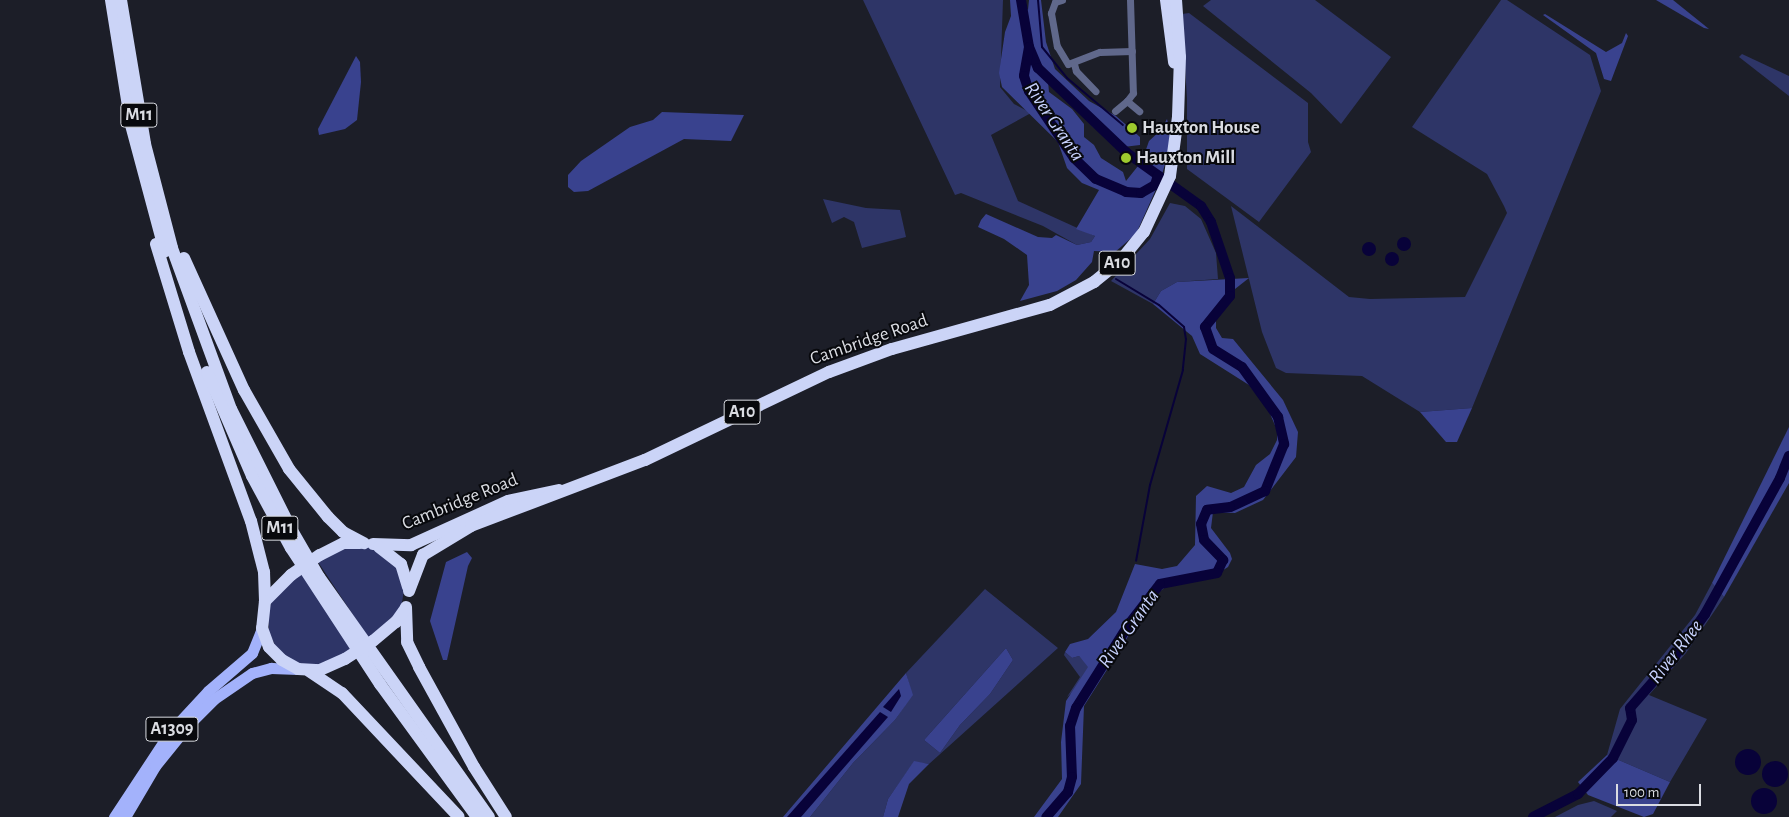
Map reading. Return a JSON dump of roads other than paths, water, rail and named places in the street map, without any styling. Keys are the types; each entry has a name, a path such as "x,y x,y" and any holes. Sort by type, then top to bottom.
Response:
{"highway":[{"name":"M11","path":"111,0 130,116 150,204 158,255 174,309 251,521 264,572 265,601"},
{"name":"M11","path":"121,0 145,144 166,228 228,401 290,527 319,577 489,817"},
{"name":"A10","path":"1166,0 1172,56 1178,72"},
{"name":"A10","path":"1176,0 1180,57 1178,72"},
{"name":"Cambridge Road","path":"409,591 418,561 435,546 491,518 546,499 561,490 645,460 772,397 837,369 892,349 1030,312 1064,299 1094,282 1121,260 1144,232 1162,199 1170,176 1177,136 1178,72"},
{"name":"M11","path":"150,204 220,407 272,514 318,592 477,817"},
{"name":"M11","path":"166,228 244,390 284,462 316,505 343,532 368,544"},
{"name":"Cambridge Road","path":"368,544 411,545 508,501 543,491 561,490"},
{"path":"459,817 342,693 274,654 262,628 265,601 278,584 320,555 344,543 368,544 386,550 401,564 409,591 406,607 407,642 474,767 506,817"},
{"path":"304,670 329,668 345,659 373,641 396,622 406,607"}],"main road":[{"name":"A1309","path":"114,817 170,732 208,691 252,653 262,628"},
{"name":"A1309","path":"125,817 155,766 189,724 214,699 252,672 270,668 304,670"}],"street":[{"path":"1062,0 1052,7 1057,46 1062,59 1074,64 1100,52 1132,51"},
{"path":"1115,111 1133,93 1130,0"},
{"path":"1074,64 1076,71 1095,90"},
{"path":"1127,101 1139,111"}],"waterway":[{"name":"River Granta","path":"1021,0 1029,47 1038,68 1127,153 1201,206 1211,222 1230,278 1230,296 1205,327 1213,349 1242,367 1278,417 1284,444 1265,491 1230,507 1207,510 1201,524 1204,540 1223,560 1217,573 1160,584 1129,624 1076,708 1070,726 1072,777 1068,792 1046,817"},
{"path":"1038,0 1042,47 1067,78 1123,125"},
{"name":"River Granta","path":"1029,47 1024,76 1029,91 1074,158 1096,179 1126,192 1141,193 1155,185 1158,175"},
{"path":"1116,279 1159,305 1184,327 1186,339 1183,370 1150,485 1136,561"},
{"name":"River Rhee","path":"1533,817 1578,794 1613,758 1632,720 1630,708 1672,660 1705,614 1780,478 1789,456"}],"place":[{"name":"Hauxton House","path":"1132,128"},
{"name":"Hauxton Mill","path":"1126,158"}]}
